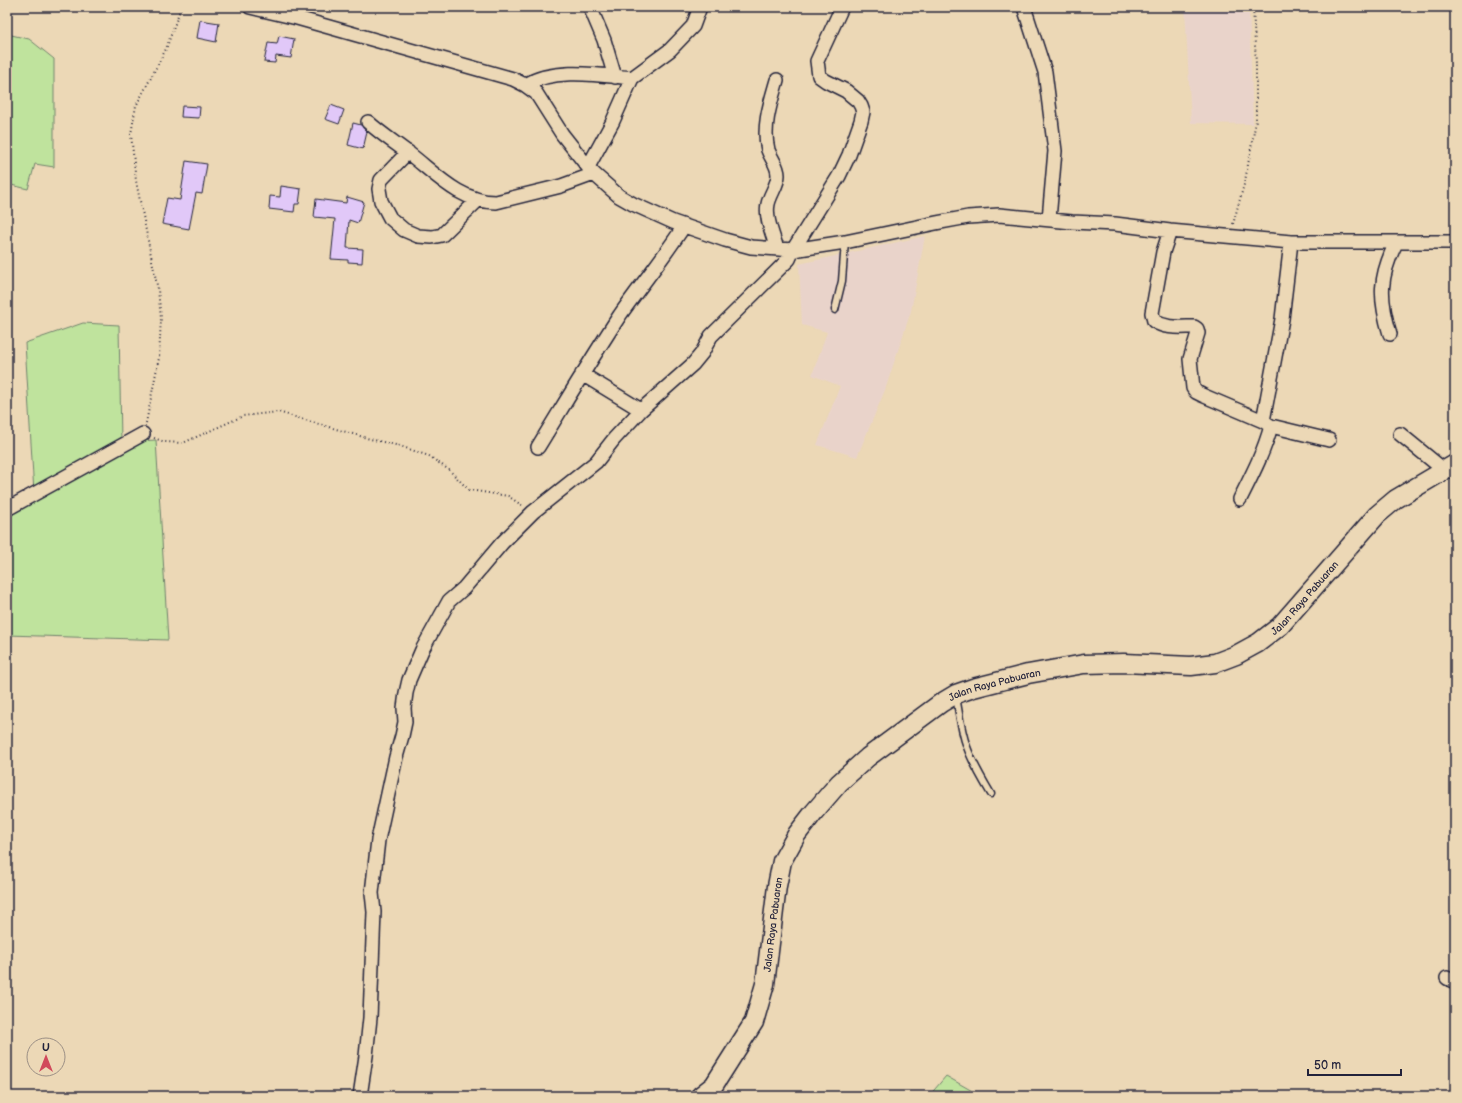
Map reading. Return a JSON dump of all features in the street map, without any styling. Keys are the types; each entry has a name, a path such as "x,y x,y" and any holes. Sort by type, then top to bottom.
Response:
{"street":[{"path":"250,7 298,13 513,79 525,85 536,94 562,134 591,171 619,196 633,204 684,226 751,247 793,250 845,242 936,223 999,215 1072,222 1114,224 1170,231 1291,242 1455,242"},
{"path":"590,7 604,40 616,77"},
{"path":"368,122 454,189 478,200 496,202 561,186 591,171 632,78 670,50 693,26 700,7"},
{"path":"360,1096 370,1018 374,912 372,894 378,840 403,729 406,693 409,680 422,650 450,601 464,588 502,543 533,512 596,462 614,439 641,410 693,364 702,353 711,336 789,259 793,250 839,176 849,155 861,121 862,112 858,101 846,91 819,76 817,61 842,7"},
{"path":"1024,7 1045,72 1055,151 1049,219"},
{"path":"525,85 531,81 562,74 590,74 632,78"},
{"path":"777,80 767,120 767,142 768,150 775,162 778,176 777,182 770,197 767,213 777,249"},
{"path":"408,152 381,180 379,189 381,201 390,218 404,230 418,236 432,237 442,235 478,200"},
{"path":"538,448 582,374 621,314 684,226"},
{"path":"1170,231 1163,252 1152,313 1154,321 1159,324 1169,327 1194,327 1197,330 1198,333 1190,359 1193,388 1196,392 1267,423 1328,440"},
{"path":"1240,499 1266,444 1267,423 1291,242"},
{"path":"1390,334 1384,313 1382,283 1385,267 1396,243"},
{"path":"582,374 641,410"},
{"path":"7,509 143,434"},
{"path":"1400,434 1450,467"},
{"name":"Jalan Raya Pabuaran","path":"700,1096 714,1085 754,1022 765,984 776,886 782,861 797,834 839,783 868,757 956,694 972,688 1028,674 1084,664 1124,663 1192,666 1215,663 1236,655 1258,643 1280,626 1377,515 1396,499 1450,467"}],"lane":[{"path":"835,310 842,281 845,242"},
{"path":"956,694 960,720 967,747 991,794"}],"path":[{"path":"181,7 166,49 136,106 131,134 136,181 158,290 161,318 159,358 143,434 165,442 183,443 243,416 278,412 363,437 400,446 429,456 449,470 469,490 508,496 533,512"},
{"path":"1230,236 1245,182 1256,120 1256,64 1253,7"}],"shaded area":[{"path":"1185,7 1249,7 1253,124 1191,123"},
{"path":"925,236 911,311 885,390 857,457 817,445 840,386 812,375 827,332 802,325 799,264"}],"green space":[{"path":"7,34 29,39 54,59 54,167 35,164 28,189 7,184"},
{"path":"83,323 119,325 121,442 156,440 168,640 7,635 7,501 34,493 25,343"},
{"path":"946,1076 981,1096 929,1096"}],"building":[{"path":"200,20 219,23 216,42 197,38"},
{"path":"279,36 294,39 291,58 276,56 275,63 264,62 268,43 277,44"},
{"path":"331,105 344,110 339,124 325,119"},
{"path":"182,106 200,107 199,118 181,117"},
{"path":"353,123 361,125 367,132 363,149 348,145"},
{"path":"186,161 207,164 202,194 196,193 189,229 162,224 167,198 180,200"},
{"path":"281,186 301,189 299,204 295,204 294,212 269,209 270,196 280,197"},
{"path":"347,197 364,202 358,223 349,220 347,248 363,249 362,263 331,259 335,219 314,217 316,199 346,203"}]}
